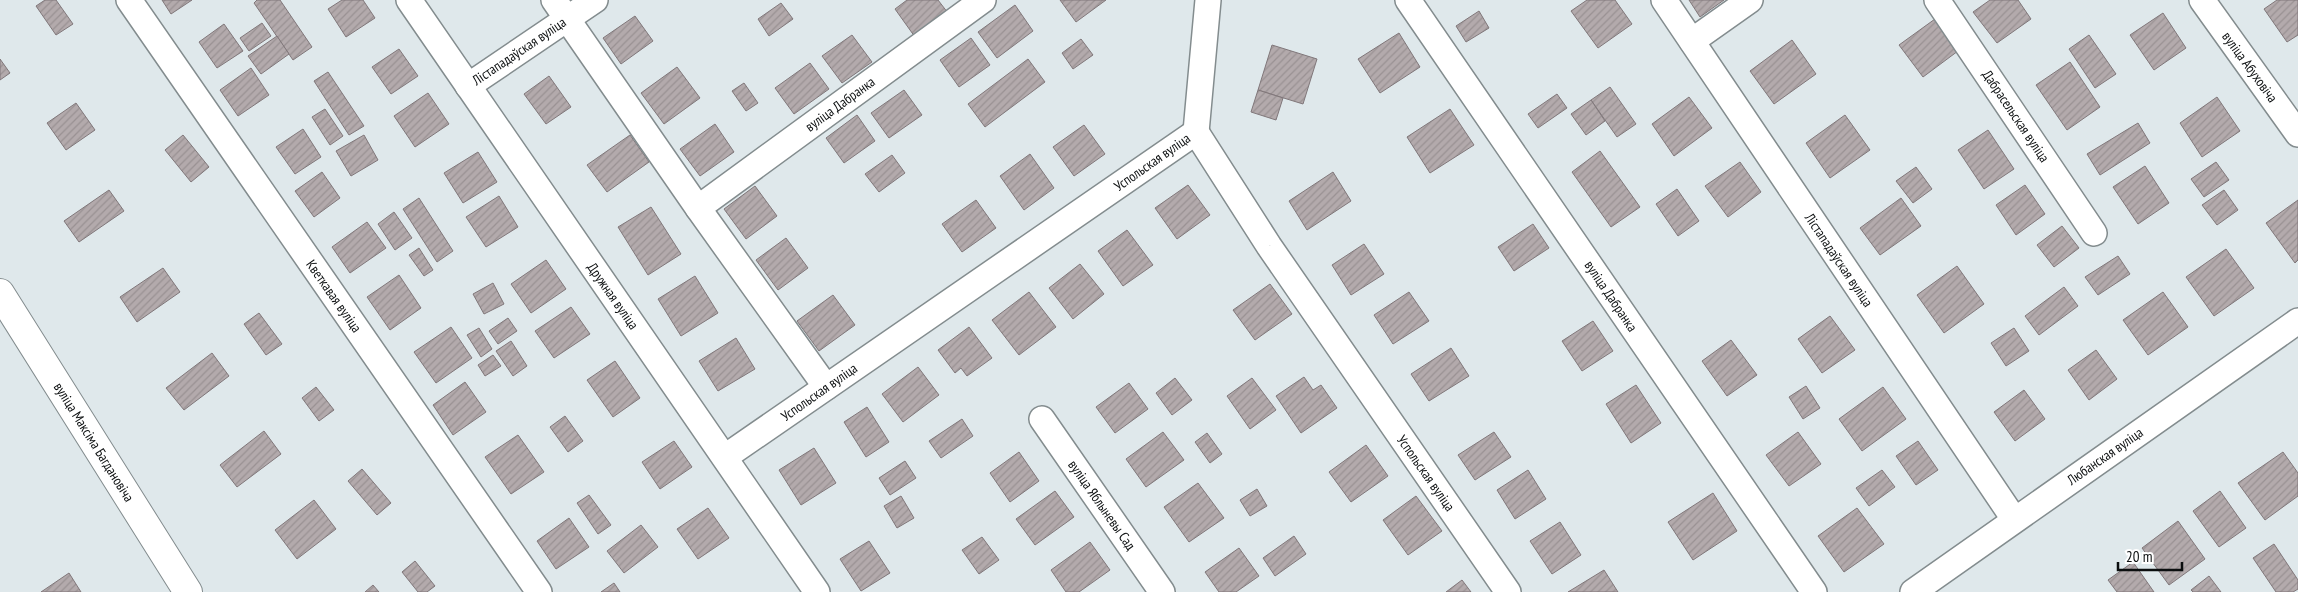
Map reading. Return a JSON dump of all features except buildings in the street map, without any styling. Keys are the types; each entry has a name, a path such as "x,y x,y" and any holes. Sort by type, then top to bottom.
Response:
{"main road":[{"name":"вуліца Максіма Багдановіча","path":"0,293 188,592"}],"street":[{"name":"Кветкавая вуліца","path":"129,0 539,592"},
{"name":"Дружная вуліца","path":"409,0 818,592"},
{"name":"Лістападаўская вуліца","path":"468,86 561,10 595,0"},
{"name":"вуліца Дабранка","path":"698,208 983,0"},
{"path":"1196,132 1208,0"},
{"name":"вуліца Дабранка","path":"1408,0 1814,592"},
{"name":"Лістападаўская вуліца","path":"1664,0 2014,520"},
{"path":"1692,41 1750,0"},
{"name":"Дабрасельская вуліца","path":"1937,0 2094,233"},
{"name":"вуліца Абуховіча","path":"2209,2 2298,134"},
{"path":"561,10 698,208 826,387"},
{"name":"Успольская вуліца","path":"725,457 1196,132 1269,246 1508,592"},
{"name":"Любанская вуліца","path":"1913,592 2298,321"},
{"name":"вуліца Яблыневы Сад","path":"1042,419 1162,592"}]}
